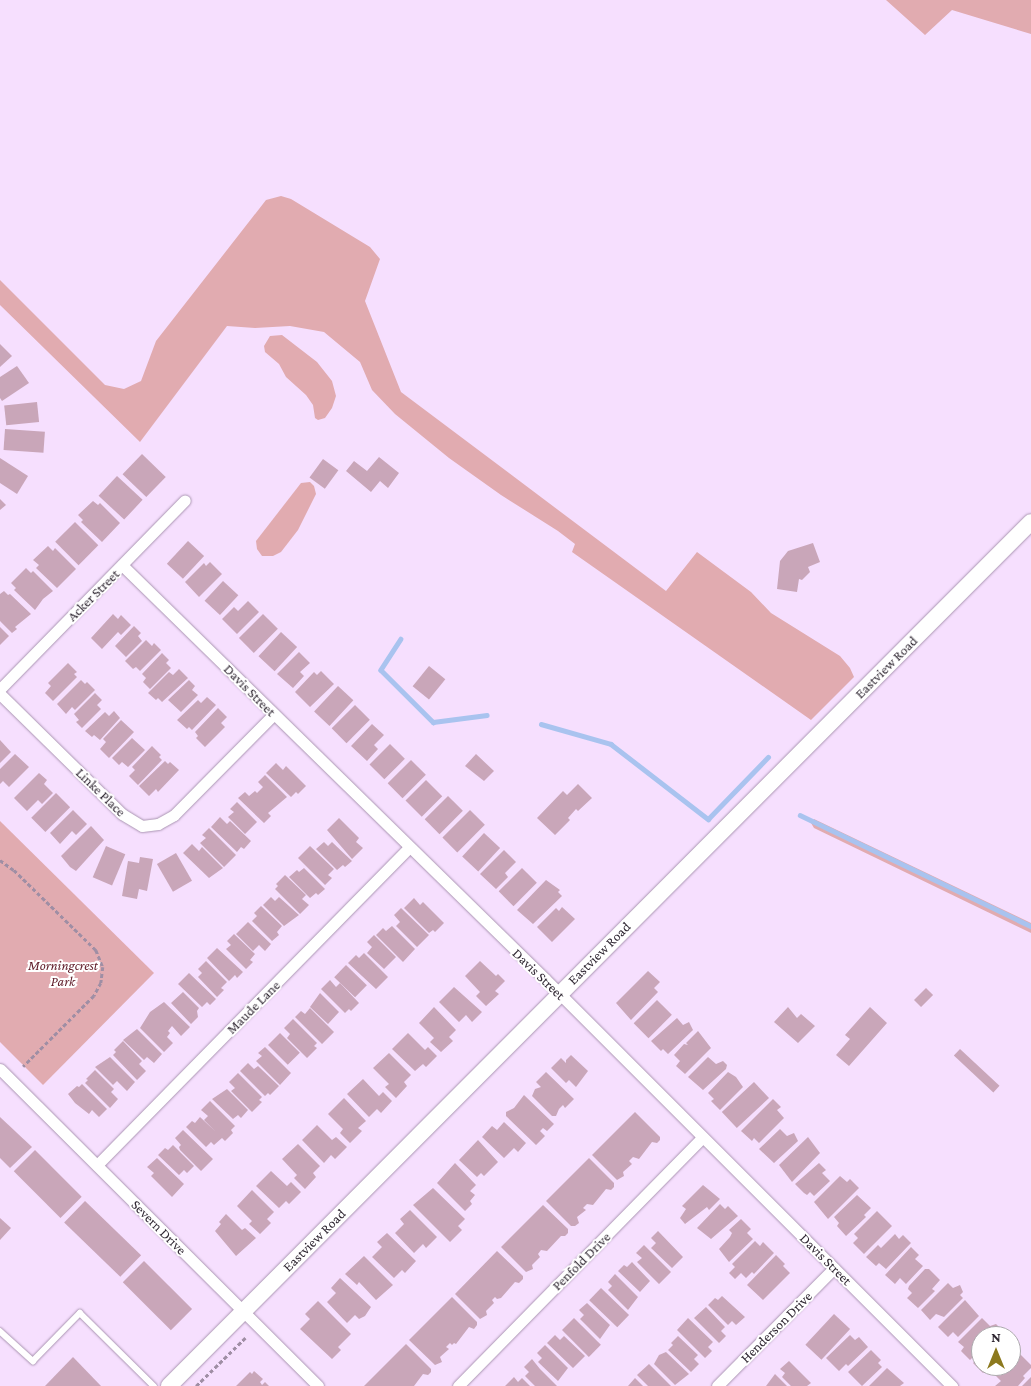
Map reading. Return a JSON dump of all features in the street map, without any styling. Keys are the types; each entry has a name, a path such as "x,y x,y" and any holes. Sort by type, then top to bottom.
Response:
{"street":[{"name":"Acker Street","path":"0,689 185,500"},
{"name":"Eastview Road","path":"169,1386 1031,522"},
{"name":"Davis Street","path":"122,565 559,993 952,1386"},
{"name":"Linke Place","path":"0,694 122,814 142,826 158,824 174,815 274,714"},
{"name":"Maude Lane","path":"97,1165 409,848"},
{"name":"Severn Drive","path":"0,1069 318,1386"},
{"name":"Penfold Drive","path":"458,1386 703,1137"},
{"name":"Henderson Drive","path":"717,1386 834,1268"}],"lane":[{"path":"0,1330 33,1361 80,1313 154,1386"}],"path":[{"path":"0,860 14,870 96,950 103,967 101,983 94,996 23,1067"},
{"path":"196,1386 244,1338"}],"green space":[{"path":"886,0 1031,0 1031,34 952,10 925,35"},
{"path":"281,196 291,199 370,247 380,259 365,301 401,392 666,591 697,552 751,592 771,613 840,656 850,668 854,677 811,720 572,552 575,544 558,531 501,495 449,458 395,414 372,390 360,362 324,332 290,326 255,328 227,326 140,442 0,305 0,280 105,385 124,389 141,381 156,341 266,200"},
{"path":"282,335 317,362 332,381 336,396 332,408 325,418 318,420 315,418 313,405 306,395 286,377 279,364 265,352 264,346 270,336"},
{"path":"310,482 314,486 316,494 298,530 281,552 273,556 262,556 257,549 256,541 301,483"},
{"path":"814,819 1031,923 1031,933 814,828 811,823"},
{"name":"Morningcrest Park","path":"0,821 154,973 43,1085 0,1042"}],"building":[{"path":"0,344 12,356 0,367"},
{"path":"17,366 29,383 2,401 0,398 0,377"},
{"path":"37,402 39,422 6,425 4,405"},
{"path":"5,429 45,432 43,453 4,450"},
{"path":"142,454 166,477 146,497 123,474"},
{"path":"379,457 399,473 388,488 380,481 371,492 346,471 354,461 367,471"},
{"path":"0,458 28,476 17,494 0,483"},
{"path":"323,459 338,470 325,489 309,478"},
{"path":"117,476 143,500 124,520 99,496"},
{"path":"0,499 6,505 0,510"},
{"path":"93,501 98,505 100,503 120,523 102,542 81,522 83,520 78,515"},
{"path":"75,522 98,545 79,565 55,542"},
{"path":"188,541 204,556 183,579 167,564"},
{"path":"813,543 820,562 808,567 810,572 802,580 799,579 797,592 777,589 780,561 788,551"},
{"path":"48,546 53,551 55,548 76,569 57,588 36,568 39,565 33,560"},
{"path":"210,562 222,574 199,597 185,582 204,563 206,566"},
{"path":"26,568 31,573 33,571 53,591 43,599 35,610 14,590 16,588 11,583"},
{"path":"223,581 238,595 220,615 205,601"},
{"path":"4,591 8,595 10,594 31,614 15,627 17,629 12,633 0,621 0,594"},
{"path":"248,601 259,612 237,634 222,619 234,607 238,611"},
{"path":"113,614 118,619 121,615 131,625 121,635 118,632 102,649 91,638"},
{"path":"263,614 278,629 254,653 239,638"},
{"path":"134,626 141,633 138,636 142,641 126,657 115,646"},
{"path":"0,627 9,636 0,645"},
{"path":"281,632 297,647 275,671 258,656"},
{"path":"146,640 152,646 154,643 161,650 140,671 136,667 133,669 125,661"},
{"path":"299,652 310,663 300,672 304,676 293,688 277,674"},
{"path":"162,653 169,660 166,663 171,668 150,689 143,682 146,678 142,674"},
{"path":"68,663 77,672 74,674 77,677 53,701 45,693 51,686 48,683"},
{"path":"429,666 445,679 429,699 413,686"},
{"path":"179,669 188,678 162,702 158,698 156,700 148,693 169,672 173,675"},
{"path":"321,671 334,684 310,707 295,692 314,672 317,675"},
{"path":"81,680 85,684 87,682 95,690 75,710 72,707 66,714 57,704"},
{"path":"189,680 195,686 192,690 198,695 181,712 168,700"},
{"path":"338,686 353,700 329,726 314,712"},
{"path":"95,693 102,700 97,705 101,709 82,728 76,722 79,720 74,714"},
{"path":"207,697 216,705 192,730 189,727 187,729 177,720 198,700 201,703"},
{"path":"355,705 370,720 347,743 332,728"},
{"path":"218,708 227,717 221,723 225,727 205,747 196,738 198,736 195,732"},
{"path":"114,711 120,718 100,740 94,735 92,737 85,731 105,712 109,716"},
{"path":"121,720 134,732 109,758 100,749 106,742 103,739"},
{"path":"372,724 384,735 374,745 378,749 367,761 351,746"},
{"path":"132,738 145,750 128,767 122,762 119,765 112,758"},
{"path":"0,740 11,752 0,763"},
{"path":"390,744 405,759 384,779 369,765"},
{"path":"152,746 161,755 159,757 162,760 138,785 129,776 135,770 132,767"},
{"path":"15,754 29,767 9,787 3,781 0,784 0,769"},
{"path":"476,754 494,771 484,781 465,766"},
{"path":"411,760 426,775 403,798 388,783"},
{"path":"165,761 168,764 170,762 179,770 158,792 156,789 149,796 139,786"},
{"path":"276,763 283,770 286,766 306,786 298,794 296,792 291,797 266,773"},
{"path":"39,773 47,780 44,784 53,793 42,804 38,800 27,811 14,798"},
{"path":"265,775 287,797 268,813 271,816 264,823 238,798 245,792 249,796 255,791 257,793 263,787 258,782"},
{"path":"426,780 442,796 422,817 405,801"},
{"path":"578,784 592,798 578,811 576,809 568,818 570,820 555,835 537,818 563,791 567,795"},
{"path":"56,793 70,807 45,832 31,818"},
{"path":"448,796 463,811 440,834 425,819"},
{"path":"237,802 257,822 245,834 228,817 234,812 230,809"},
{"path":"73,810 87,824 76,835 72,831 60,844 50,833"},
{"path":"470,810 485,825 457,852 442,838"},
{"path":"220,817 227,824 230,821 251,841 244,849 241,847 237,852 211,827"},
{"path":"339,818 359,838 356,842 363,848 352,859 327,830"},
{"path":"91,826 104,840 76,871 61,856"},
{"path":"209,828 236,855 224,867 200,843 206,838 202,835"},
{"path":"484,833 500,848 478,871 462,856"},
{"path":"324,842 328,846 332,842 352,861 345,867 343,865 337,870 316,849"},
{"path":"192,844 199,851 202,847 223,868 209,878 183,853"},
{"path":"106,846 125,854 112,886 93,877"},
{"path":"310,846 334,869 328,875 332,878 325,885 298,858"},
{"path":"504,850 516,862 505,873 508,877 496,889 480,874"},
{"path":"176,853 192,881 173,892 157,864"},
{"path":"140,857 153,859 147,891 139,889 137,899 122,896 128,861 139,863"},
{"path":"304,868 325,889 318,895 316,893 310,898 289,877 297,870 299,872"},
{"path":"522,868 537,883 514,906 499,891"},
{"path":"285,875 306,895 302,899 309,905 300,914 275,889 278,886 276,884"},
{"path":"546,880 560,890 558,892 562,896 533,924 517,910"},
{"path":"271,897 275,901 279,897 299,915 284,926 263,905"},
{"path":"414,898 420,905 423,902 444,923 435,932 433,930 429,933 404,908"},
{"path":"261,906 282,926 277,932 279,935 272,941 252,921 257,916 254,913"},
{"path":"562,907 575,919 552,942 537,927 556,908 559,911"},
{"path":"401,908 429,935 417,947 396,926 400,922 394,915"},
{"path":"248,922 271,944 265,951 259,945 253,951 236,934"},
{"path":"392,926 415,949 403,962 376,935 383,928 386,931"},
{"path":"234,934 255,954 250,960 253,962 246,969 226,949 231,945 227,941"},
{"path":"374,935 396,957 384,969 367,953 372,947 367,942"},
{"path":"217,948 243,972 237,978 235,975 229,981 207,958"},
{"path":"364,953 388,977 376,989 348,963 356,955 359,958"},
{"path":"206,961 227,982 221,988 224,990 217,997 198,977 202,973 198,969"},
{"path":"480,961 496,976 498,974 505,981 495,991 499,994 486,1006 476,996 480,992 465,976"},
{"path":"346,965 367,985 355,997 334,977"},
{"path":"648,971 660,982 654,988 658,992 631,1020 616,1003"},
{"path":"189,973 216,999 210,1005 207,1002 202,1007 178,984"},
{"path":"330,980 336,987 340,983 359,1003 351,1011 349,1009 345,1013 321,989"},
{"path":"454,987 482,1012 472,1022 466,1015 459,1022 439,1002"},
{"path":"926,988 933,995 921,1007 914,1000"},
{"path":"183,992 199,1008 197,1011 198,1017 191,1024 171,1003"},
{"path":"320,993 339,1012 328,1024 310,1007"},
{"path":"657,1000 672,1015 649,1038 634,1023"},
{"path":"164,1002 190,1027 181,1036 172,1026 168,1031 170,1033 167,1037 173,1043 164,1052 140,1028 150,1012"},
{"path":"434,1007 456,1030 449,1037 453,1041 441,1052 430,1042 434,1038 419,1023"},
{"path":"788,1007 797,1018 801,1014 815,1026 798,1043 774,1022"},
{"path":"870,1007 887,1023 849,1066 836,1055 850,1039 845,1035"},
{"path":"310,1008 334,1032 322,1044 295,1017 301,1011 305,1014"},
{"path":"677,1018 683,1025 689,1022 693,1030 668,1054 663,1049 661,1051 651,1041"},
{"path":"293,1019 317,1043 314,1046 317,1048 307,1058 287,1038 290,1034 284,1028"},
{"path":"137,1029 162,1054 154,1063 147,1057 144,1060 123,1040"},
{"path":"698,1031 711,1048 685,1074 676,1066 680,1061 674,1055 684,1044 688,1045 686,1043"},
{"path":"280,1033 300,1053 288,1065 268,1045"},
{"path":"408,1033 425,1050 428,1047 437,1056 426,1067 423,1064 415,1071 392,1049"},
{"path":"123,1041 142,1061 139,1064 146,1071 137,1080 113,1055 116,1052 114,1050"},
{"path":"265,1047 291,1073 280,1085 256,1061 262,1056 258,1053"},
{"path":"960,1049 999,1086 993,1092 954,1056"},
{"path":"389,1053 411,1075 404,1082 407,1086 396,1098 385,1087 389,1084 373,1068"},
{"path":"571,1055 588,1071 576,1087 569,1080 566,1083 551,1068 561,1058 566,1063 566,1060"},
{"path":"110,1057 135,1082 127,1091 117,1081 113,1085 95,1067"},
{"path":"708,1057 716,1064 723,1061 727,1065 726,1069 703,1090 688,1077"},
{"path":"248,1063 254,1069 258,1066 279,1086 270,1095 268,1093 265,1096 240,1071"},
{"path":"95,1070 114,1089 111,1092 118,1099 110,1108 85,1083 88,1080 86,1079"},
{"path":"546,1072 574,1099 565,1108 563,1105 556,1116 552,1116 532,1096 535,1089 541,1087 536,1082"},
{"path":"728,1072 736,1077 743,1087 720,1110 711,1101 714,1099 708,1093"},
{"path":"238,1073 262,1097 259,1100 262,1102 252,1112 231,1091 235,1088 229,1082"},
{"path":"363,1079 379,1096 383,1092 392,1101 381,1113 377,1109 369,1117 347,1094"},
{"path":"754,1082 769,1098 737,1128 722,1112"},
{"path":"82,1084 107,1109 99,1117 92,1110 89,1114 75,1103 68,1094"},
{"path":"227,1089 248,1110 241,1118 238,1115 233,1119 212,1099"},
{"path":"524,1095 554,1124 547,1131 543,1128 540,1131 545,1136 536,1145 506,1116 506,1112 514,1108"},
{"path":"344,1098 366,1121 358,1128 362,1131 350,1143 340,1133 343,1129 328,1114"},
{"path":"773,1099 781,1107 777,1110 784,1118 759,1143 754,1138 752,1141 741,1131"},
{"path":"210,1101 235,1126 231,1130 233,1133 225,1141 222,1138 214,1145 211,1142 206,1147 186,1127 192,1121 195,1123 200,1117 216,1132 204,1120 208,1116 201,1110"},
{"path":"635,1112 660,1137 660,1140 657,1143 652,1142 639,1159 633,1157 629,1161 632,1164 623,1172 624,1176 617,1180 592,1155"},
{"path":"0,1117 32,1147 10,1168 0,1158"},
{"path":"504,1122 526,1143 518,1152 514,1148 504,1158 482,1137 492,1126 497,1130"},
{"path":"317,1125 332,1140 336,1137 347,1147 335,1159 331,1155 324,1163 302,1140"},
{"path":"780,1129 787,1136 794,1133 798,1141 774,1163 759,1149"},
{"path":"183,1130 213,1159 201,1171 180,1150 179,1147 181,1145 175,1138"},
{"path":"808,1137 820,1153 792,1182 779,1165"},
{"path":"478,1140 498,1162 484,1176 481,1173 477,1177 459,1160"},
{"path":"298,1144 320,1166 313,1173 316,1177 305,1189 294,1178 297,1175 282,1159"},
{"path":"173,1145 194,1166 187,1173 184,1170 179,1175 158,1155 165,1148 168,1150"},
{"path":"35,1150 82,1197 60,1218 14,1171"},
{"path":"157,1158 184,1184 172,1197 151,1176 154,1173 147,1167"},
{"path":"589,1158 614,1183 614,1187 611,1190 606,1189 593,1205 587,1204 583,1208 586,1210 577,1217 579,1223 571,1226 546,1201"},
{"path":"455,1163 476,1185 470,1191 475,1195 470,1201 472,1204 465,1211 437,1183"},
{"path":"819,1163 826,1170 822,1173 830,1181 814,1196 810,1192 807,1195 795,1184"},
{"path":"271,1171 287,1186 291,1182 301,1192 289,1204 286,1201 279,1208 256,1186"},
{"path":"840,1176 847,1182 850,1179 859,1188 828,1219 814,1202"},
{"path":"703,1185 720,1199 709,1210 707,1207 685,1224 680,1218 686,1209 682,1206"},
{"path":"433,1188 465,1219 458,1226 462,1230 450,1242 413,1205"},
{"path":"252,1190 274,1212 267,1219 271,1223 260,1234 249,1224 252,1221 237,1206"},
{"path":"857,1195 871,1208 864,1215 866,1217 846,1236 837,1226 839,1223 834,1217"},
{"path":"85,1201 141,1255 120,1277 64,1223"},
{"path":"720,1204 725,1209 728,1206 738,1216 711,1239 697,1228"},
{"path":"543,1205 568,1229 568,1233 565,1236 561,1236 547,1251 541,1250 538,1254 540,1257 532,1265 533,1269 526,1272 501,1247"},
{"path":"410,1210 437,1237 426,1248 423,1244 414,1253 395,1233 404,1224 400,1219"},
{"path":"877,1211 892,1226 864,1254 853,1243 858,1238 854,1234"},
{"path":"226,1214 242,1230 245,1228 256,1238 236,1256 215,1231 221,1224 219,1222"},
{"path":"0,1218 11,1228 0,1240"},
{"path":"741,1219 751,1229 747,1233 753,1239 729,1262 719,1249 730,1237 732,1233 729,1230"},
{"path":"658,1231 683,1257 672,1268 651,1248 656,1243 651,1238"},
{"path":"387,1233 416,1261 405,1273 402,1270 394,1278 372,1257 382,1247 377,1242"},
{"path":"895,1234 899,1239 903,1235 911,1243 886,1269 879,1263 876,1266 866,1257 878,1245 881,1248"},
{"path":"755,1241 760,1246 763,1242 774,1253 754,1274 752,1272 746,1278 741,1273 735,1279 729,1273 735,1267 732,1264"},
{"path":"644,1245 671,1272 659,1284 637,1262 642,1258 636,1253"},
{"path":"911,1247 919,1255 915,1259 923,1266 906,1284 900,1278 895,1284 885,1275"},
{"path":"497,1251 523,1276 523,1279 519,1283 515,1282 501,1298 497,1299 495,1297 492,1300 494,1303 486,1311 487,1315 480,1319 455,1294"},
{"path":"776,1255 785,1264 783,1266 790,1273 763,1300 747,1285"},
{"path":"364,1256 393,1285 376,1300 359,1282 357,1285 345,1274"},
{"path":"144,1261 192,1309 171,1330 123,1282"},
{"path":"632,1262 650,1281 640,1292 618,1271 624,1265 627,1267"},
{"path":"925,1269 929,1269 940,1280 932,1289 935,1291 918,1308 907,1298 912,1293 908,1289"},
{"path":"615,1274 638,1297 628,1310 608,1290 612,1286 608,1282"},
{"path":"340,1278 371,1307 365,1316 359,1319 355,1315 347,1323 327,1302 336,1293 331,1288"},
{"path":"948,1283 953,1288 960,1285 963,1292 960,1295 963,1298 944,1317 936,1314 930,1320 921,1310"},
{"path":"601,1288 629,1315 617,1327 589,1300"},
{"path":"722,1296 745,1317 736,1325 732,1321 728,1325 708,1305 715,1298 718,1300"},
{"path":"452,1297 477,1322 477,1325 474,1329 469,1327 456,1344 452,1345 450,1343 446,1347 449,1349 440,1357 442,1362 435,1365 409,1340"},
{"path":"965,1300 979,1316 958,1337 953,1332 948,1337 938,1327"},
{"path":"318,1301 351,1334 338,1347 341,1350 332,1359 300,1329 310,1319 305,1314"},
{"path":"587,1303 610,1325 600,1339 580,1319 584,1315 579,1310"},
{"path":"706,1307 725,1327 721,1331 726,1336 719,1343 694,1318"},
{"path":"834,1314 850,1329 821,1360 805,1345"},
{"path":"574,1318 601,1345 589,1357 562,1330"},
{"path":"688,1318 713,1342 708,1347 712,1351 705,1358 677,1330"},
{"path":"982,1318 990,1326 974,1326"},
{"path":"971,1329 970,1360 961,1351 964,1347 958,1342"},
{"path":"555,1335 560,1340 564,1336 585,1356 573,1368 547,1343"},
{"path":"850,1335 855,1340 859,1337 868,1347 848,1366 846,1364 839,1371 826,1358"},
{"path":"678,1336 698,1355 694,1359 699,1364 691,1372 668,1350 673,1345 671,1343"},
{"path":"406,1344 431,1369 428,1375 423,1374 414,1386 364,1386"},
{"path":"545,1345 568,1368 558,1381 538,1362 542,1358 537,1353"},
{"path":"871,1350 881,1360 878,1363 882,1367 862,1386 848,1372"},
{"path":"666,1352 689,1374 675,1385 654,1364 659,1355"},
{"path":"1021,1355 1031,1365 1031,1368 1023,1376 1025,1378 1018,1386 995,1386 1001,1381 996,1376 1021,1376"},
{"path":"73,1357 101,1386 45,1386"},
{"path":"532,1359 557,1386 535,1386 525,1376 529,1372 524,1367"},
{"path":"789,1361 811,1383 807,1386 791,1386 782,1377 785,1373 780,1369"},
{"path":"649,1364 671,1386 648,1386 637,1375"},
{"path":"887,1368 904,1383 900,1386 869,1386"},
{"path":"254,1371 263,1379 260,1382 262,1385 265,1382 269,1386 236,1386 250,1372 252,1374"},
{"path":"775,1374 787,1386 766,1386"},
{"path":"514,1377 518,1382 522,1378 530,1386 505,1386"},
{"path":"1031,1377 1031,1386 1022,1386"},
{"path":"635,1378 643,1386 628,1386"}],"waterway":[{"path":"401,639 381,670 433,722 487,715"},
{"path":"541,724 611,744 708,819 768,757"},
{"path":"800,815 1031,926"}]}
